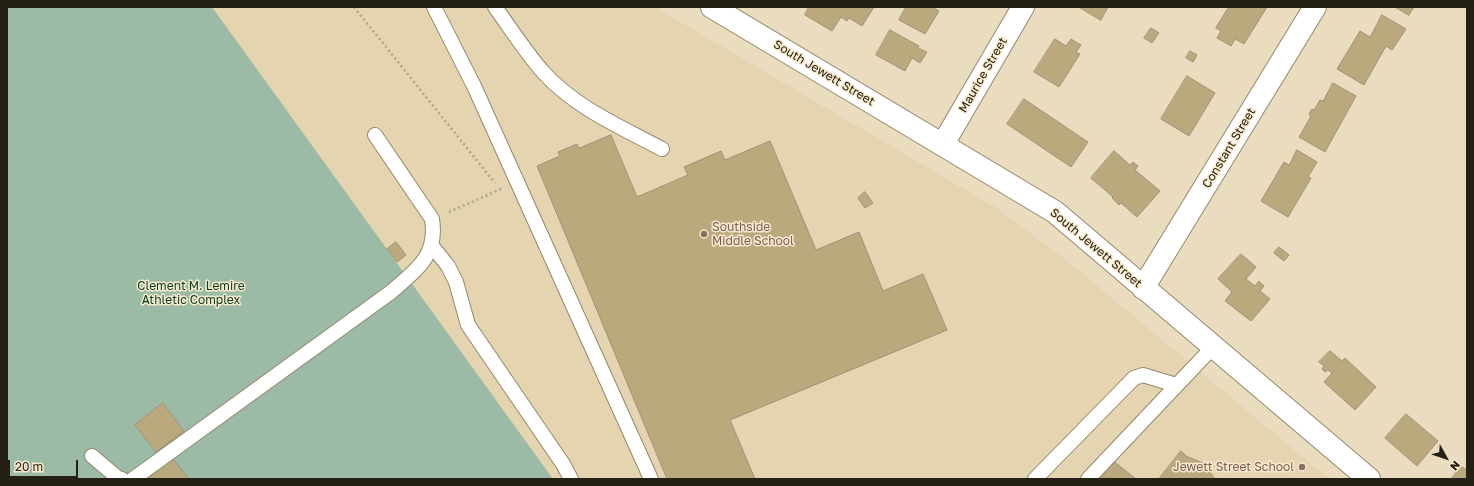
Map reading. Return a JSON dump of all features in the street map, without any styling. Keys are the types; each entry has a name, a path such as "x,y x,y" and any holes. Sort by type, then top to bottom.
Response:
{"street":[{"name":"South Jewett Street","path":"712,7 1055,212 1369,479"},
{"name":"Maurice Street","path":"943,144 1023,7"},
{"name":"Constant Street","path":"1143,288 1315,7"}],"lane":[{"path":"434,7 474,86 518,181 651,479"},
{"path":"495,7 544,73 571,98 598,115 662,149"},
{"path":"133,479 391,292 420,265 432,246 434,233 432,219 375,135"},
{"path":"432,246 448,266 456,282 468,325 563,464 571,479"},
{"path":"1088,479 1213,347"},
{"path":"1035,479 1134,378 1143,375 1176,385"},
{"path":"92,456 118,478 122,479"}],"path":[{"path":"354,7 490,175 499,190"},
{"path":"432,219 518,181"}],"shaded area":[{"name":"Southside Middle School","path":"212,7 655,7 998,209 1065,259 1329,479 553,479"}],"green space":[{"name":"Clement M. Lemire Athletic Complex","path":"7,7 212,7 553,479 7,479"}],"building":[{"path":"809,7 874,7 862,26 849,18 847,21 841,17 832,31 805,15"},
{"path":"906,7 932,7 939,11 925,34 899,20"},
{"path":"1079,7 1108,7 1101,20"},
{"path":"1229,7 1267,7 1244,44 1235,39 1231,46 1217,38 1221,31 1216,28"},
{"path":"1395,7 1414,7 1409,15"},
{"path":"1382,15 1406,29 1392,50 1386,46 1364,85 1337,69 1360,31 1370,37"},
{"path":"1151,28 1159,33 1152,43 1144,38"},
{"path":"890,30 927,52 920,63 912,58 905,71 876,55"},
{"path":"1055,39 1066,46 1071,39 1081,45 1076,52 1080,54 1059,87 1034,72"},
{"path":"1190,51 1197,55 1193,62 1186,58"},
{"path":"1187,76 1215,93 1189,136 1161,119"},
{"path":"1333,83 1356,96 1325,152 1299,137 1311,116 1309,114 1312,109 1314,110 1320,100 1323,101"},
{"path":"1024,99 1088,142 1071,167 1007,124"},
{"path":"611,135 637,197 688,175 684,167 721,151 725,160 770,141 816,250 859,232 883,291 923,274 947,330 730,420 755,479 667,479 537,166 560,156 558,152 577,144 579,148"},
{"path":"1297,150 1317,162 1308,177 1311,178 1288,217 1261,201 1284,162 1289,165"},
{"path":"1114,151 1130,165 1133,162 1138,166 1135,170 1160,191 1137,217 1121,203 1119,205 1112,198 1113,197 1091,178"},
{"path":"865,192 873,203 865,208 858,198"},
{"path":"396,242 406,255 397,262 387,249"},
{"path":"1279,247 1289,255 1284,261 1274,253"},
{"path":"1241,254 1256,267 1246,279 1255,286 1259,281 1264,286 1260,291 1270,299 1251,321 1225,301 1232,292 1218,279"},
{"path":"1330,351 1342,361 1345,358 1376,387 1355,410 1324,382 1332,373 1328,370 1325,372 1322,369 1324,366 1319,362"},
{"path":"163,403 184,431 156,452 135,425"},
{"path":"1406,414 1438,441 1417,466 1385,438"},
{"path":"1181,451 1186,456 1203,463 1215,479 1159,479"},
{"path":"173,459 189,479 147,479"},
{"path":"1112,460 1136,479 1100,479 1098,477"},
{"path":"1460,466 1467,470 1467,479 1452,479"}],"place":[{"name":"Southside Middle School","path":"704,234"},
{"name":"Jewett Street School","path":"1302,467"}]}
